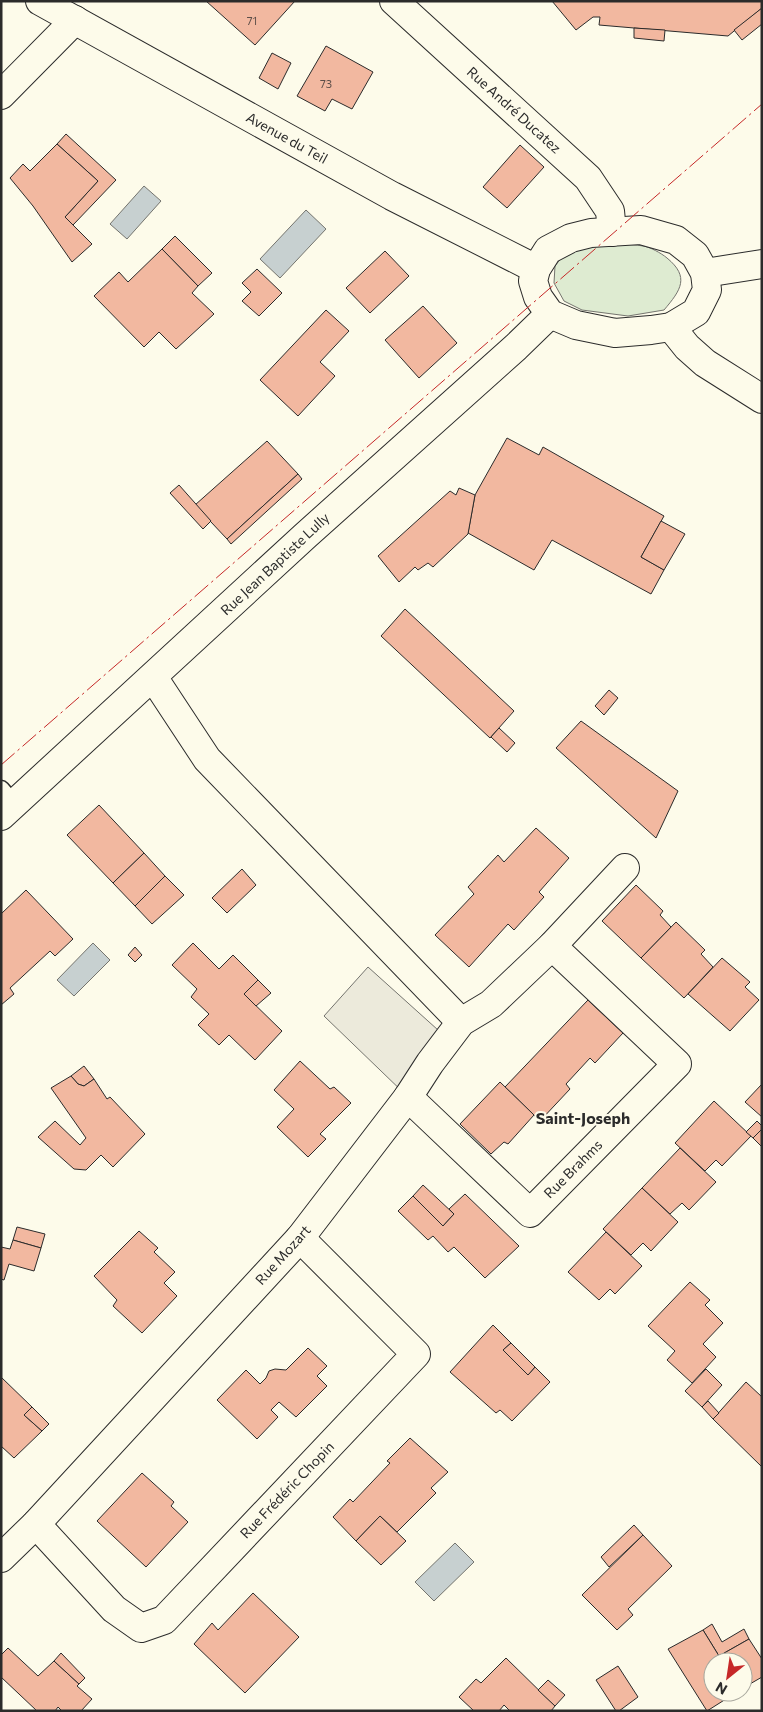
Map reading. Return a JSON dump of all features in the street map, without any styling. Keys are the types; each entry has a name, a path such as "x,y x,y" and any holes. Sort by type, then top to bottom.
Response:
{"street":[{"name":"Avenue du Teil","path":"40,1 392,196 536,269"},
{"name":"Rue André Ducatez","path":"395,2 588,178 610,211 612,232"},
{"path":"1,95 75,20"},
{"path":"641,230 676,240 695,255 705,273 707,290 696,312 671,327 615,333 576,325 550,314 538,297 533,281 536,269 548,250 571,238 591,233 612,232 641,230"},
{"path":"705,273 762,264"},
{"name":"Rue Jean Baptiste Lully","path":"6,803 153,677 550,314"},
{"path":"671,327 687,347 705,363 762,400"},
{"path":"153,677 207,760 461,1022"},
{"name":"Rue Mozart","path":"1,1558 36,1524 300,1238 408,1097 430,1063 461,1022 491,1004 552,946 625,868"},
{"name":"Rue Brahms","path":"408,1097 530,1213 677,1064 552,946"},
{"name":"Rue Frédéric Chopin","path":"36,1524 114,1609 142,1628 164,1620 416,1354 300,1238"}],"green space":[{"path":"588,245 637,245 655,250 667,258 679,271 681,278 675,296 664,310 628,316 582,310 564,301 554,283 555,266 566,252"}],"shaded area":[{"path":"144,186 161,201 127,239 110,224"},
{"path":"306,210 326,229 280,278 260,259"},
{"path":"93,943 110,960 74,996 57,980"},
{"path":"368,967 448,1039 408,1097 324,1016"},
{"path":"455,1543 474,1562 434,1601 415,1582"}],"building":[{"path":"206,1 295,1 255,45"},
{"path":"552,1 762,1 762,8 728,36 599,25 600,17 593,17 576,30"},
{"path":"762,8 762,24 742,40 734,30"},
{"path":"634,28 665,30 664,41 634,38"},
{"path":"326,46 373,72 352,109 332,99 325,111 297,96"},
{"path":"272,53 291,63 278,89 259,78"},
{"path":"66,134 116,180 73,225 65,217 98,181 57,144"},
{"path":"57,144 98,181 65,217 92,244 72,262 33,206 10,178 23,164 30,171"},
{"path":"520,145 544,167 507,208 483,187"},
{"path":"175,236 212,273 198,286 162,249"},
{"path":"162,249 198,286 192,293 214,314 176,349 159,332 144,347 94,296 119,272 128,282"},
{"path":"385,251 409,276 370,313 346,288"},
{"path":"257,269 282,293 259,316 242,301 251,292 242,283"},
{"path":"423,306 457,343 419,378 385,340"},
{"path":"326,310 349,331 320,362 335,376 298,416 260,380"},
{"path":"507,438 539,455 543,447 664,516 641,557 664,570 651,594 552,540 534,570 468,533 475,495"},
{"path":"267,441 298,474 227,539 195,505"},
{"path":"298,474 302,479 231,544 227,539"},
{"path":"179,485 211,521 203,529 170,493"},
{"path":"459,488 475,495 468,534 433,567 428,563 418,570 415,567 399,582 378,556 450,491 456,495"},
{"path":"661,521 685,534 664,570 641,557"},
{"path":"405,609 514,711 490,738 381,636"},
{"path":"609,690 618,698 604,715 595,706"},
{"path":"581,721 678,791 656,838 556,748"},
{"path":"499,728 515,743 507,752 491,737"},
{"path":"99,805 144,853 113,883 67,835"},
{"path":"536,828 569,858 539,892 544,897 514,930 508,924 469,967 435,935 474,894 468,887 498,855 504,862"},
{"path":"144,853 165,876 135,906 113,883"},
{"path":"242,869 256,885 227,913 212,898"},
{"path":"165,876 184,895 152,924 135,906"},
{"path":"636,885 663,911 660,915 671,927 641,958 602,921"},
{"path":"26,890 73,939 55,956 50,951 10,988 14,994 1,1005 1,914"},
{"path":"676,922 705,950 701,954 713,967 684,998 641,958"},
{"path":"193,943 219,969 233,955 258,980 244,994 282,1031 255,1060 229,1035 219,1045 198,1025 209,1014 191,997 197,989 172,965"},
{"path":"135,947 142,955 135,962 128,955"},
{"path":"722,958 750,982 745,987 759,1000 730,1031 688,994"},
{"path":"258,980 271,993 256,1006 244,994"},
{"path":"588,1000 623,1033 595,1063 590,1058 566,1084 570,1089 540,1121 505,1087"},
{"path":"300,1061 330,1089 334,1087 351,1103 320,1134 326,1139 308,1157 277,1127 294,1109 274,1090"},
{"path":"84,1066 94,1079 84,1086 78,1084 71,1076"},
{"path":"71,1076 78,1084 84,1086 94,1079 107,1099 110,1097 145,1134 113,1167 101,1155 86,1170 74,1169 38,1137 55,1121 80,1145 86,1138 51,1088"},
{"path":"500,1082 534,1115 508,1144 504,1142 491,1154 460,1124"},
{"path":"762,1084 762,1117 745,1102"},
{"path":"714,1101 751,1136 722,1166 716,1160 705,1171 675,1143"},
{"path":"757,1121 762,1126 762,1129 753,1138 746,1132"},
{"path":"762,1129 762,1147 753,1138"},
{"path":"680,1148 716,1182 689,1210 682,1203 670,1214 642,1188"},
{"path":"423,1185 454,1214 443,1226 413,1196"},
{"path":"642,1188 678,1222 651,1251 643,1243 631,1255 603,1229"},
{"path":"465,1194 519,1246 485,1278 454,1247 448,1252 433,1236 428,1240 398,1211 413,1196 443,1226 454,1214 449,1209"},
{"path":"17,1227 45,1234 41,1248 13,1240"},
{"path":"139,1231 158,1248 154,1252 175,1272 164,1283 177,1296 142,1333 113,1306 117,1300 94,1276"},
{"path":"606,1232 642,1266 615,1294 610,1289 599,1300 568,1272"},
{"path":"13,1240 41,1248 34,1271 9,1264 4,1280 1,1279 1,1247 10,1249"},
{"path":"690,1282 710,1300 705,1305 723,1323 703,1344 716,1357 692,1383 667,1360 675,1351 648,1326"},
{"path":"493,1325 511,1343 503,1350 528,1375 535,1367 550,1382 512,1421 500,1410 496,1413 450,1372"},
{"path":"511,1343 535,1367 528,1375 503,1350"},
{"path":"308,1348 327,1366 317,1376 327,1386 296,1417 279,1402 271,1410 278,1417 257,1439 217,1400 246,1370 260,1384 266,1378 269,1371 275,1369 286,1370"},
{"path":"706,1369 722,1385 702,1407 685,1391"},
{"path":"1,1377 32,1407 24,1415 42,1431 14,1458 1,1446"},
{"path":"746,1382 762,1397 762,1467 713,1419"},
{"path":"708,1401 719,1413 713,1419 702,1407"},
{"path":"32,1407 49,1424 42,1431 24,1415"},
{"path":"410,1438 448,1472 431,1488 436,1493 397,1532 380,1516 356,1541 333,1517 350,1499 353,1502 390,1463 387,1461"},
{"path":"142,1473 174,1502 171,1506 188,1522 146,1567 97,1521"},
{"path":"380,1516 406,1541 381,1565 356,1541"},
{"path":"634,1525 643,1535 609,1567 601,1557"},
{"path":"643,1535 672,1566 628,1609 633,1615 617,1630 582,1595"},
{"path":"253,1593 299,1637 245,1693 194,1644 212,1623 218,1630"},
{"path":"712,1624 722,1642 744,1629 749,1639 726,1652 717,1652 703,1630"},
{"path":"703,1630 717,1652 703,1652 703,1702 721,1702 707,1711 668,1649"},
{"path":"749,1639 762,1659 762,1677 753,1682 753,1652 726,1652"},
{"path":"8,1648 38,1676 54,1661 92,1699 81,1711 62,1711 58,1707 55,1711 37,1711 1,1677 1,1655"},
{"path":"61,1653 85,1678 79,1684 54,1661"},
{"path":"506,1658 555,1706 551,1711 510,1711 504,1705 499,1711 474,1711 459,1697 476,1679 481,1683"},
{"path":"618,1666 638,1697 619,1711 616,1711 596,1680"},
{"path":"548,1680 565,1695 555,1706 538,1690"}],"power":[{"path":"1,765 762,104"}],"district":[{"name":"Saint-Joseph","path":"583,1118"}]}
